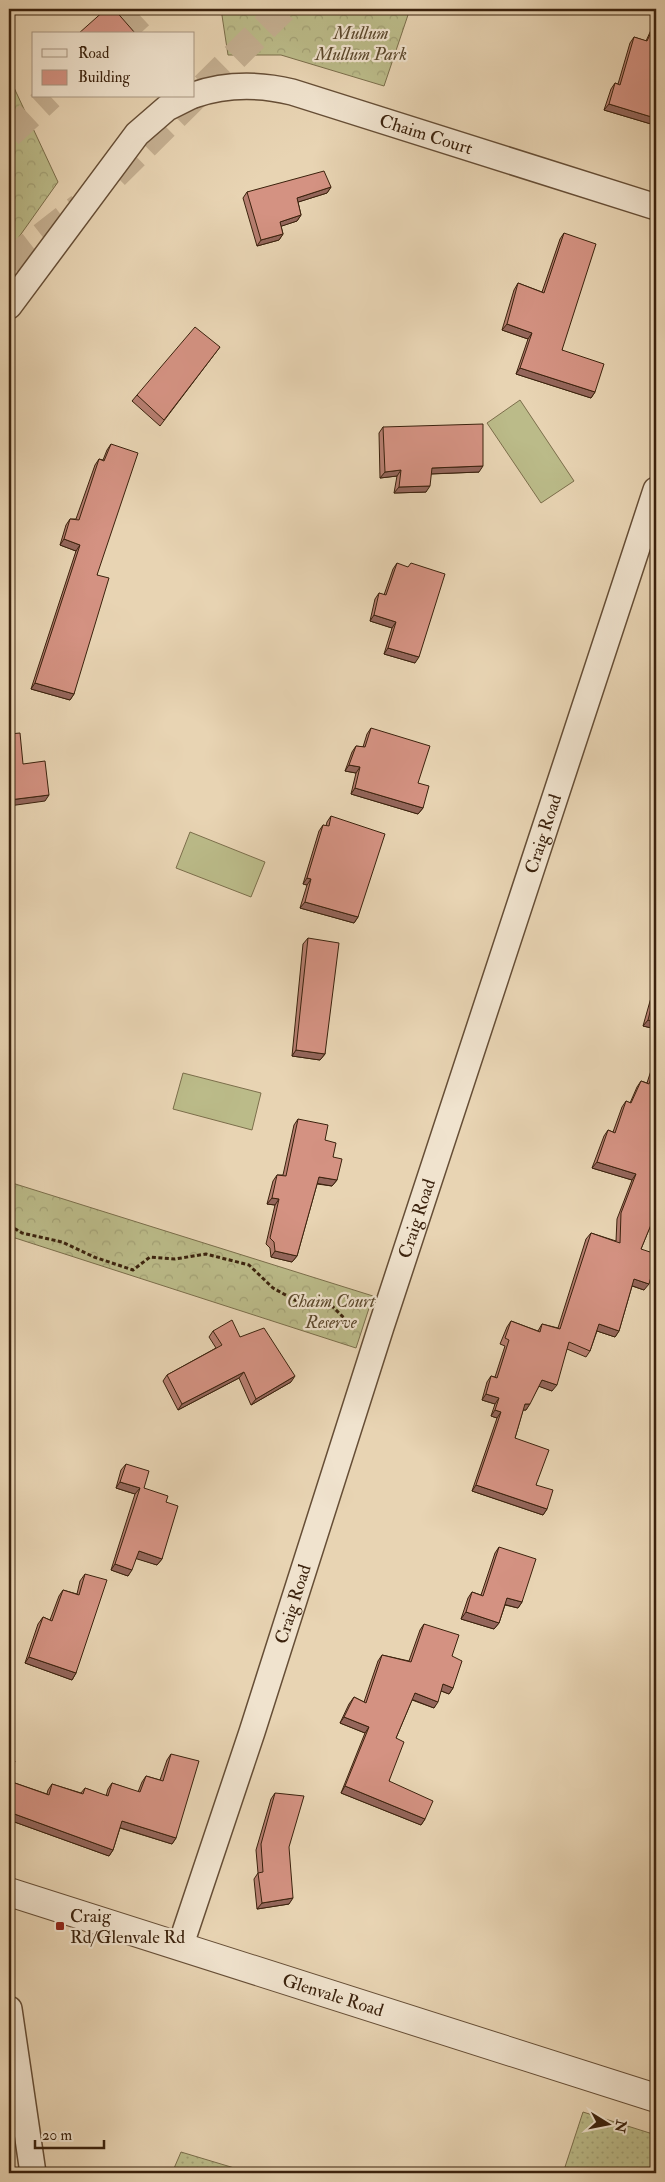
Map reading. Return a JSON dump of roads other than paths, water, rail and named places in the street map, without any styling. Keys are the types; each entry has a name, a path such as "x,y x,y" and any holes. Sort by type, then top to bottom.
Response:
{"street":[{"name":"Chaim Court","path":"195,95 220,88 240,86 274,88 292,92 656,207"},
{"name":"Chaim Court","path":"9,306 137,134 167,108 188,98"},
{"name":"Craig Road","path":"180,1947 252,1732 374,1348 656,490"},
{"name":"Glenvale Road","path":"9,1892 656,2098"},
{"path":"9,2009 33,2173"}],"tunnel":[{"path":"121,32 146,9"},
{"path":"195,96 283,9"},
{"path":"9,134 48,98"},
{"path":"115,175 193,98"},
{"path":"9,262 80,207"}],"place":[{"name":"Craig Rd/Glenvale Rd","path":"60,1926"}],"park label":[{"name":"Mullum Mullum Park","path":"361,43"},
{"name":"Chaim Court Reserve","path":"331,1311"}]}
